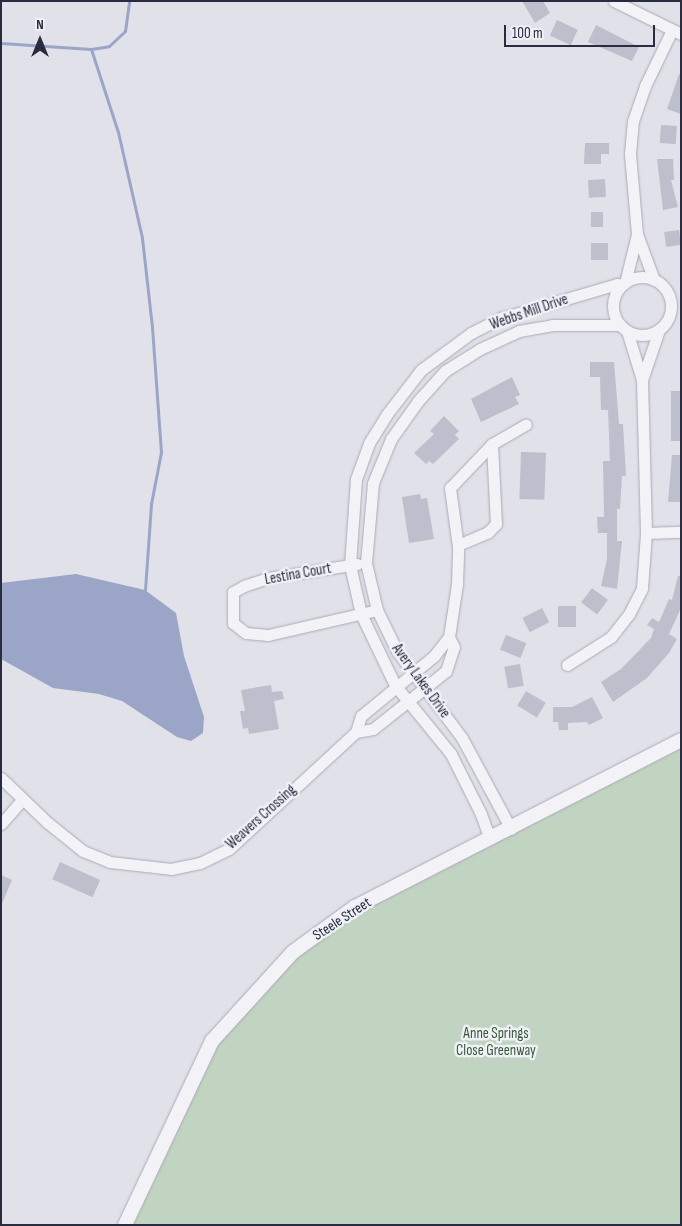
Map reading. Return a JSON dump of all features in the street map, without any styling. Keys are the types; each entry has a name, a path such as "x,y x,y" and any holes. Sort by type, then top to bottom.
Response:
{"street":[{"path":"614,1 677,32 645,86 633,122 630,154 637,234 654,280"},
{"path":"624,284 637,234"},
{"path":"567,665 611,637 629,614 642,588 646,533 642,380 624,328 612,306 614,296 624,284 636,278 654,280 664,287 671,306 669,315 659,330 642,380"},
{"name":"Webbs Mill Drive","path":"350,565 356,479 376,432 421,370 471,333 501,318 616,284 624,284"},
{"name":"Avery Lakes Drive","path":"511,829 462,738 397,651 377,610 366,563 373,483 391,439 418,401 444,372 480,349 519,331 552,325 624,328"},
{"path":"624,328 642,335 659,330"},
{"path":"458,544 488,532 496,524 492,444 526,424"},
{"path":"376,432 391,439"},
{"name":"Weavers Crossing","path":"356,732 373,729 409,704 446,671 454,647 449,637 457,584 458,544 450,488 492,444"},
{"path":"646,533 681,532"},
{"path":"350,565 366,563"},
{"name":"Avery Lakes Drive","path":"350,565 360,614 395,685 409,704 432,727 451,754 481,814 490,839"},
{"name":"Lestina Court","path":"350,565 268,578 244,586 233,592 233,623 246,633 268,635 360,614"},
{"path":"360,614 377,610"},
{"name":"Weavers Crossing","path":"1,778 83,851 110,862 170,869 200,863 229,849 356,732 361,716 395,685 413,672 449,637"},
{"name":"Steele Street","path":"125,1225 212,1042 292,952 355,906 511,829 681,740"},
{"path":"1,824 23,799"}],"green space":[{"name":"Anne Springs Close Greenway","path":"681,740 681,1225 125,1225 196,1069 293,952 355,907"}],"water":[{"path":"76,574 145,590 176,613 184,656 204,717 203,733 191,741 177,737 122,701 99,694 53,688 1,659 1,583"}],"building":[{"path":"522,1 543,1 550,13 535,23"},
{"path":"557,20 578,30 571,45 550,35"},
{"path":"596,25 639,47 632,61 588,42"},
{"path":"679,74 681,74 681,114 667,109"},
{"path":"661,125 677,126 676,144 660,143"},
{"path":"585,143 609,143 609,154 601,154 601,164 584,164"},
{"path":"657,159 673,159 674,180 671,180 678,207 663,210"},
{"path":"605,179 606,197 589,198 588,180"},
{"path":"591,212 603,212 603,227 591,227"},
{"path":"679,230 681,245 666,247 664,232"},
{"path":"591,243 608,243 608,260 591,260"},
{"path":"590,362 614,362 619,424 623,424 626,476 622,476 620,509 617,509 617,541 622,541 617,589 601,586 607,559 607,533 598,533 597,517 604,517 603,461 610,461 608,410 601,410 600,377 590,377"},
{"path":"512,377 520,395 515,397 519,404 481,422 471,399"},
{"path":"671,391 681,391 681,441 671,441"},
{"path":"444,416 459,431 455,435 459,439 433,464 429,461 426,464 414,453 434,434 430,431"},
{"path":"521,452 546,453 544,500 519,499"},
{"path":"672,455 681,455 681,502 668,502"},
{"path":"420,494 421,499 427,498 434,539 409,543 402,497"},
{"path":"678,576 681,576 681,608 669,634 677,639 669,653 647,678 613,702 601,682 621,669 651,638 654,629 647,625 652,618 659,622 669,599 672,600"},
{"path":"592,588 608,600 597,614 581,602"},
{"path":"558,606 576,606 576,627 558,627"},
{"path":"542,608 549,622 530,632 522,618"},
{"path":"506,635 526,643 520,658 500,650"},
{"path":"520,664 524,686 508,688 504,667"},
{"path":"271,685 272,692 282,691 284,699 274,701 279,729 249,734 248,728 243,729 240,711 245,711 241,690"},
{"path":"526,691 546,703 537,717 517,706"},
{"path":"592,697 603,718 589,725 587,722 568,723 568,730 559,730 558,722 553,722 553,707 572,707"},
{"path":"60,862 100,880 92,897 52,879"},
{"path":"1,875 12,880 1,906"}],"waterway":[{"path":"1,43 91,49 109,46 125,31 129,1"},
{"path":"91,49 118,132 142,238 152,327 161,452 151,504 145,590"}]}
